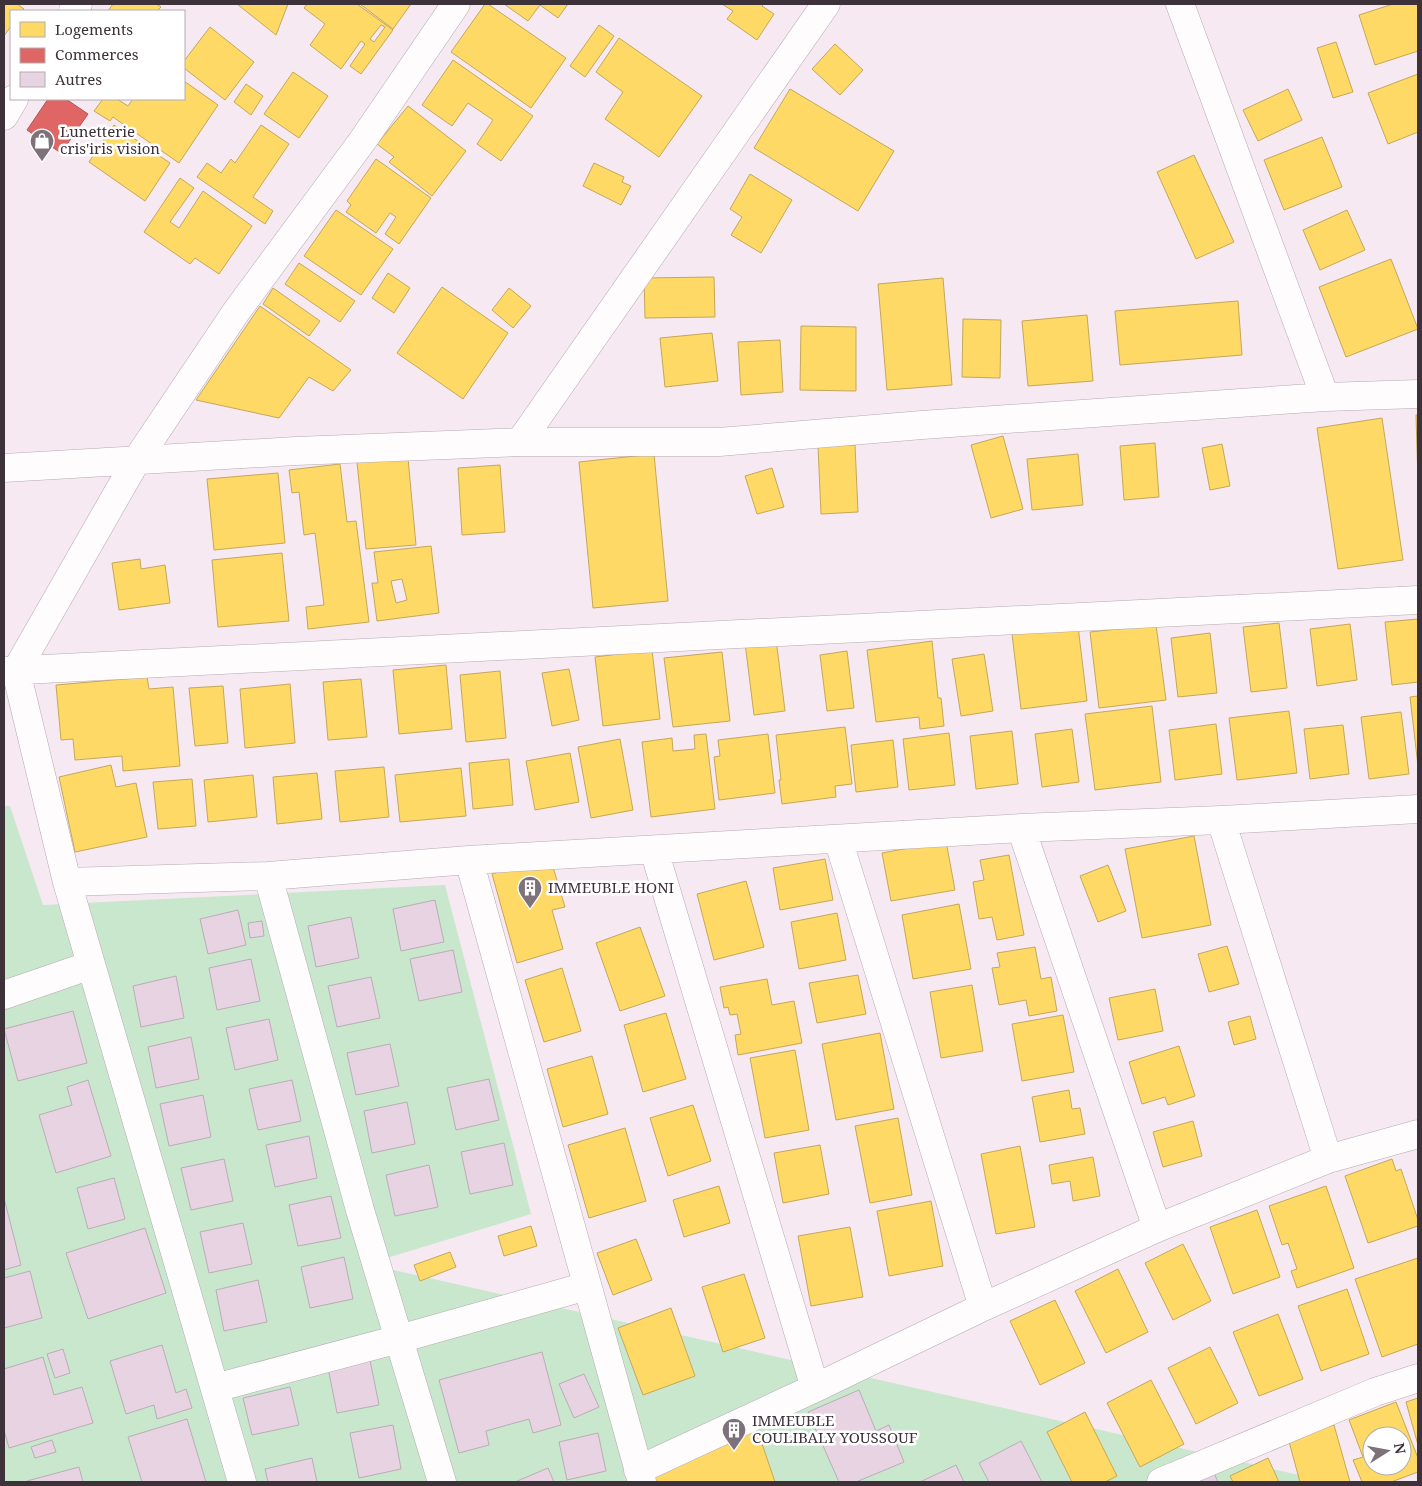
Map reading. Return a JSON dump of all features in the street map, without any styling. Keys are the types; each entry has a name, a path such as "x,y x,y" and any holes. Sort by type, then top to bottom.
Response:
{"street":[{"path":"242,1482 67,882 10,671 136,461 236,312 363,140 456,4"},
{"path":"520,442 826,4"},
{"path":"1180,4 1325,397"},
{"path":"4,116 13,100"},
{"path":"4,468 296,451 520,442 719,442 922,425 1325,397 1418,394"},
{"path":"10,671 1418,600"},
{"path":"67,882 268,876 469,860 1021,828 1221,820 1418,809"},
{"path":"1221,820 1328,1159"},
{"path":"1021,828 1157,1228"},
{"path":"838,839 983,1307"},
{"path":"654,850 815,1388"},
{"path":"469,860 640,1476 815,1388 983,1307 1157,1228 1328,1159 1418,1134"},
{"path":"268,876 360,1210 442,1482"},
{"path":"4,995 91,965"},
{"path":"215,1388 587,1286"},
{"path":"1161,1482 1375,1392 1418,1378"}],"green space":[{"path":"4,806 10,806 43,905 445,885 531,1214 367,1264 1330,1482 4,1482"}],"building: Logements":[{"path":"4,4 17,4 24,9 10,10 10,27 4,36"},
{"path":"113,4 156,4 161,7 158,10 109,10"},
{"path":"237,4 288,4 276,35"},
{"path":"307,4 357,4 393,30 361,74 350,66 365,44 361,41 341,69 310,45 325,24 304,8","holes":["381,25 385,27 374,42 370,39"]},
{"path":"360,4 411,4 393,29"},
{"path":"485,4 488,4 566,58 531,108 451,52"},
{"path":"504,4 568,4 558,18 540,5 528,21"},
{"path":"722,4 764,4 762,6 774,14 757,40 727,19 733,11"},
{"path":"1393,4 1418,4 1418,51 1375,65 1359,15"},
{"path":"599,25 614,36 585,77 570,66"},
{"path":"210,27 254,62 225,100 185,69 185,60"},
{"path":"619,38 702,96 659,157 605,119 623,92 596,72"},
{"path":"1336,42 1353,92 1333,98 1317,48"},
{"path":"835,44 863,70 840,95 812,69"},
{"path":"453,60 533,116 501,161 477,144 493,120 468,103 452,126 422,105"},
{"path":"293,72 328,96 299,138 264,114"},
{"path":"1418,74 1418,132 1388,144 1368,93"},
{"path":"185,82 218,105 179,163 113,117 110,121 94,111 102,100 119,100 128,106 132,100 185,100"},
{"path":"246,84 263,96 251,115 234,102"},
{"path":"790,89 894,151 858,211 754,148"},
{"path":"1288,89 1302,120 1258,141 1243,110"},
{"path":"408,106 466,151 432,196 389,162 394,157 377,144"},
{"path":"114,125 170,163 145,201 89,162"},
{"path":"261,125 289,144 253,197 273,211 265,224 197,177 207,163 221,173 231,159 235,163"},
{"path":"1322,137 1342,187 1284,210 1264,160"},
{"path":"1194,155 1234,242 1196,259 1157,172"},
{"path":"376,159 431,198 399,244 385,234 396,217 390,213 376,233 346,212 351,205 347,201"},
{"path":"594,163 624,177 622,182 631,186 621,205 583,186"},
{"path":"750,174 792,200 761,253 731,235 742,217 730,209"},
{"path":"180,178 194,188 170,222 179,228 203,191 252,226 219,274 195,258 190,264 144,232"},
{"path":"336,210 393,249 361,295 304,256"},
{"path":"1347,210 1365,250 1320,270 1303,230"},
{"path":"1391,259 1418,329 1346,357 1319,287"},
{"path":"299,263 355,301 340,322 285,284"},
{"path":"388,273 410,288 394,313 372,298"},
{"path":"714,277 715,317 645,318 644,278"},
{"path":"943,278 952,385 887,390 878,284"},
{"path":"442,287 508,333 463,399 397,353"},
{"path":"273,288 320,321 309,336 263,304"},
{"path":"509,288 531,306 513,328 492,310"},
{"path":"1238,301 1242,355 1120,365 1115,311"},
{"path":"260,306 351,370 333,391 309,377 279,418 196,400"},
{"path":"1087,315 1093,381 1028,386 1022,321"},
{"path":"963,319 1001,320 1000,378 962,377"},
{"path":"801,326 856,327 856,391 800,390"},
{"path":"712,333 718,381 665,387 660,338"},
{"path":"780,340 783,392 741,395 738,342"},
{"path":"1416,415 1418,415 1418,482"},
{"path":"1382,418 1403,560 1338,569 1317,428"},
{"path":"1003,436 1023,509 991,518 971,445"},
{"path":"1155,443 1159,497 1124,500 1120,446"},
{"path":"1222,444 1230,486 1210,490 1202,448"},
{"path":"855,445 858,512 821,514 818,446"},
{"path":"654,454 668,601 593,608 579,462"},
{"path":"1078,454 1083,505 1032,510 1027,459"},
{"path":"408,458 416,545 366,549 357,462"},
{"path":"340,464 347,522 356,521 369,622 308,629 306,607 324,605 315,533 304,535 299,492 292,493 289,470"},
{"path":"500,465 505,532 462,535 458,468"},
{"path":"772,468 784,507 757,514 745,476"},
{"path":"278,473 285,543 214,550 207,479"},
{"path":"431,546 439,613 377,621 372,583 378,583 374,552","holes":["402,579 407,600 396,603 391,581"]},
{"path":"282,553 289,621 218,627 212,560"},
{"path":"140,559 141,569 165,565 170,603 119,610 112,563"},
{"path":"1418,619 1418,682 1392,685 1385,622"},
{"path":"1279,623 1287,688 1251,692 1243,627"},
{"path":"1350,624 1357,680 1317,686 1310,629"},
{"path":"1156,625 1166,700 1099,708 1090,632"},
{"path":"1078,626 1087,701 1021,709 1012,634"},
{"path":"1210,633 1217,693 1178,697 1171,638"},
{"path":"776,639 785,711 754,715 745,643"},
{"path":"932,641 938,698 941,698 944,726 920,729 919,717 876,722 867,650"},
{"path":"652,650 660,719 603,726 595,657"},
{"path":"847,651 854,708 827,711 820,655"},
{"path":"722,652 730,721 673,727 664,658"},
{"path":"984,654 993,711 961,716 952,659"},
{"path":"446,665 452,729 399,734 393,670"},
{"path":"569,669 579,720 552,726 542,673"},
{"path":"500,671 506,738 466,742 460,675"},
{"path":"147,677 149,689 173,687 180,766 123,771 122,756 75,760 73,739 61,740 56,685"},
{"path":"361,679 367,737 328,740 323,682"},
{"path":"290,684 295,743 245,748 240,689"},
{"path":"223,686 228,743 195,746 189,688"},
{"path":"1418,696 1418,766 1410,697"},
{"path":"1152,706 1161,782 1095,790 1085,714"},
{"path":"1289,711 1297,773 1237,780 1229,718"},
{"path":"1401,712 1409,774 1369,779 1361,717"},
{"path":"1216,724 1222,774 1175,780 1169,730"},
{"path":"1343,725 1349,774 1310,779 1304,729"},
{"path":"845,727 852,784 835,786 836,797 782,804 776,735"},
{"path":"1072,729 1079,782 1042,787 1035,734"},
{"path":"1012,731 1018,784 976,789 970,736"},
{"path":"949,733 955,785 909,790 903,739"},
{"path":"706,734 715,809 651,817 642,742 672,738 673,751 695,749 694,735"},
{"path":"768,734 775,793 719,800 714,757 720,756 718,740"},
{"path":"620,739 633,810 591,818 578,747"},
{"path":"893,740 898,787 856,792 851,745"},
{"path":"570,753 579,802 535,810 526,761"},
{"path":"509,759 513,805 473,809 469,763"},
{"path":"111,765 116,787 136,783 147,837 75,852 59,777"},
{"path":"384,767 389,817 340,822 335,771"},
{"path":"461,768 466,816 400,822 395,775"},
{"path":"317,773 322,819 277,824 273,777"},
{"path":"253,775 257,817 208,822 204,780"},
{"path":"192,779 196,826 158,829 153,782"},
{"path":"1194,836 1211,925 1142,938 1125,849"},
{"path":"946,841 955,890 891,901 882,853"},
{"path":"1009,855 1024,935 997,940 992,917 979,919 973,882 984,880 980,860"},
{"name":"IMMEUBLE HONI","path":"550,857 565,907 552,910 563,949 517,963 492,874"},
{"path":"825,859 833,900 780,910 773,868"},
{"path":"1108,865 1126,911 1098,922 1080,876"},
{"path":"746,881 764,947 714,960 697,894"},
{"path":"959,904 971,969 913,979 902,915"},
{"path":"837,913 846,960 799,969 791,922"},
{"path":"640,927 665,996 620,1011 596,943"},
{"path":"1227,946 1239,984 1209,992 1198,954"},
{"path":"1035,947 1041,979 1051,977 1057,1011 1029,1016 1026,1000 999,1005 992,968 1000,967 997,953"},
{"path":"562,968 581,1031 544,1042 525,980"},
{"path":"858,975 866,1014 817,1023 809,983"},
{"path":"767,979 772,1005 794,1001 802,1043 738,1055 735,1035 741,1034 737,1014 730,1015 728,1007 724,1008 720,987"},
{"path":"972,985 983,1051 941,1058 930,992"},
{"path":"1155,989 1163,1031 1118,1040 1109,998"},
{"path":"666,1013 686,1079 643,1092 624,1025"},
{"path":"1063,1015 1074,1072 1022,1081 1012,1024"},
{"path":"1250,1016 1256,1039 1234,1045 1228,1022"},
{"path":"880,1033 894,1109 836,1120 822,1044"},
{"path":"1179,1046 1195,1096 1168,1105 1165,1097 1142,1104 1129,1062"},
{"path":"795,1050 809,1130 765,1138 750,1058"},
{"path":"592,1056 608,1114 563,1127 547,1069"},
{"path":"1069,1090 1072,1109 1080,1108 1085,1134 1040,1142 1032,1097"},
{"path":"693,1105 711,1161 668,1176 650,1118"},
{"path":"898,1118 912,1195 870,1203 855,1126"},
{"path":"1193,1121 1202,1156 1163,1167 1153,1132"},
{"path":"625,1128 646,1201 589,1218 568,1145"},
{"path":"820,1145 829,1194 783,1203 774,1153"},
{"path":"1020,1146 1035,1227 996,1234 981,1154"},
{"path":"1093,1157 1100,1196 1073,1201 1070,1181 1052,1184 1049,1165"},
{"path":"1392,1159 1396,1171 1401,1169 1418,1220 1418,1226 1368,1243 1345,1176"},
{"path":"719,1186 730,1223 684,1237 673,1200"},
{"path":"1326,1186 1354,1268 1297,1288 1291,1271 1297,1269 1288,1243 1282,1245 1269,1206"},
{"path":"931,1201 943,1266 889,1276 877,1211"},
{"path":"1257,1210 1280,1277 1233,1294 1210,1227"},
{"path":"531,1226 537,1246 504,1256 498,1236"},
{"path":"850,1227 863,1297 811,1306 798,1236"},
{"path":"636,1239 652,1280 613,1295 597,1253"},
{"path":"1183,1244 1211,1301 1173,1320 1145,1263"},
{"path":"450,1252 456,1267 420,1281 414,1265"},
{"path":"1418,1258 1418,1344 1382,1357 1355,1279"},
{"path":"1118,1269 1148,1332 1106,1353 1075,1291"},
{"path":"744,1274 765,1338 723,1352 702,1287"},
{"path":"1347,1289 1369,1354 1321,1371 1298,1306"},
{"path":"1055,1300 1085,1363 1040,1385 1010,1321"},
{"path":"671,1308 695,1376 643,1395 618,1328"},
{"path":"1278,1314 1303,1379 1259,1396 1233,1332"},
{"path":"1210,1347 1238,1403 1196,1424 1168,1368"},
{"path":"1151,1380 1184,1444 1140,1467 1107,1403"},
{"path":"1418,1398 1418,1445 1406,1402"},
{"path":"1396,1402 1405,1426 1362,1426 1362,1454 1349,1420"},
{"path":"1085,1412 1117,1476 1105,1482 1072,1482 1047,1432"},
{"path":"1334,1425 1350,1482 1300,1482 1288,1438"},
{"name":"IMMEUBLE COULIBALY YOUSSOUF","path":"757,1429 775,1482 655,1482 651,1473"},
{"path":"1412,1443 1418,1458 1418,1472 1412,1474"},
{"path":"1362,1457 1362,1476 1407,1476 1391,1482 1362,1482 1353,1460"},
{"path":"1268,1458 1279,1482 1233,1482 1230,1476"}],"building: Commerces":[{"path":"47,100 67,100 88,114 61,153 27,130"}],"building: Autres":[{"path":"435,900 444,942 401,951 393,909"},
{"path":"238,910 246,945 208,954 200,919"},
{"path":"351,917 359,958 316,967 308,926"},
{"path":"262,921 264,936 250,938 248,923"},
{"path":"453,950 462,992 419,1001 410,959"},
{"path":"251,959 260,1001 217,1010 209,968"},
{"path":"176,976 184,1018 141,1027 133,986"},
{"path":"371,977 380,1018 337,1027 328,986"},
{"path":"73,1011 87,1063 18,1081 4,1029"},
{"path":"269,1019 278,1060 235,1070 226,1028"},
{"path":"191,1037 199,1079 156,1088 148,1047"},
{"path":"390,1044 399,1086 356,1095 347,1053"},
{"path":"489,1079 499,1120 456,1130 447,1088"},
{"path":"88,1080 111,1156 56,1173 39,1115 72,1105 67,1087"},
{"path":"292,1080 301,1121 258,1130 249,1089"},
{"path":"203,1095 211,1137 169,1146 160,1104"},
{"path":"407,1102 415,1144 372,1153 364,1111"},
{"path":"309,1136 317,1178 275,1187 266,1145"},
{"path":"504,1143 513,1185 470,1194 461,1152"},
{"path":"224,1159 233,1201 191,1210 181,1168"},
{"path":"429,1165 438,1207 395,1216 386,1175"},
{"path":"114,1178 125,1219 88,1229 77,1188"},
{"path":"331,1196 341,1238 298,1246 289,1205"},
{"path":"4,1198 21,1265 4,1270"},
{"path":"243,1223 252,1264 209,1273 200,1232"},
{"path":"145,1228 166,1293 88,1319 66,1253"},
{"path":"344,1257 353,1299 310,1308 301,1267"},
{"path":"30,1271 42,1318 4,1328 4,1278"},
{"path":"258,1280 267,1322 224,1331 216,1290"},
{"path":"162,1345 176,1393 186,1389 192,1408 157,1419 154,1405 126,1414 110,1361"},
{"path":"63,1349 70,1373 55,1378 47,1354"},
{"path":"542,1352 561,1425 533,1433 529,1419 486,1431 489,1445 459,1453 439,1380"},
{"path":"43,1357 54,1395 82,1387 93,1423 9,1448 4,1430 4,1369"},
{"path":"370,1360 379,1405 337,1413 328,1368"},
{"path":"584,1374 599,1407 574,1418 559,1384"},
{"path":"290,1387 299,1425 252,1435 243,1398"},
{"path":"859,1390 876,1431 889,1425 904,1462 856,1482 839,1482 808,1412"},
{"path":"187,1419 206,1482 142,1482 128,1437"},
{"path":"393,1425 401,1469 359,1478 350,1433"},
{"path":"598,1433 606,1471 567,1480 559,1442"},
{"path":"52,1440 56,1452 35,1458 31,1447"},
{"path":"1021,1441 1042,1482 989,1482 979,1463"},
{"path":"312,1458 317,1482 268,1482 265,1469"},
{"path":"956,1465 964,1482 920,1482"},
{"path":"79,1467 83,1482 27,1482 27,1481"},
{"path":"548,1468 554,1482 515,1482"},
{"path":"1214,1473 1218,1482 1190,1482"}],"place":[{"name":"Lunetterie cris'iris vision","path":"42,162"},
{"name":"IMMEUBLE HONI","path":"530,909"},
{"name":"IMMEUBLE COULIBALY YOUSSOUF","path":"734,1451"}]}
